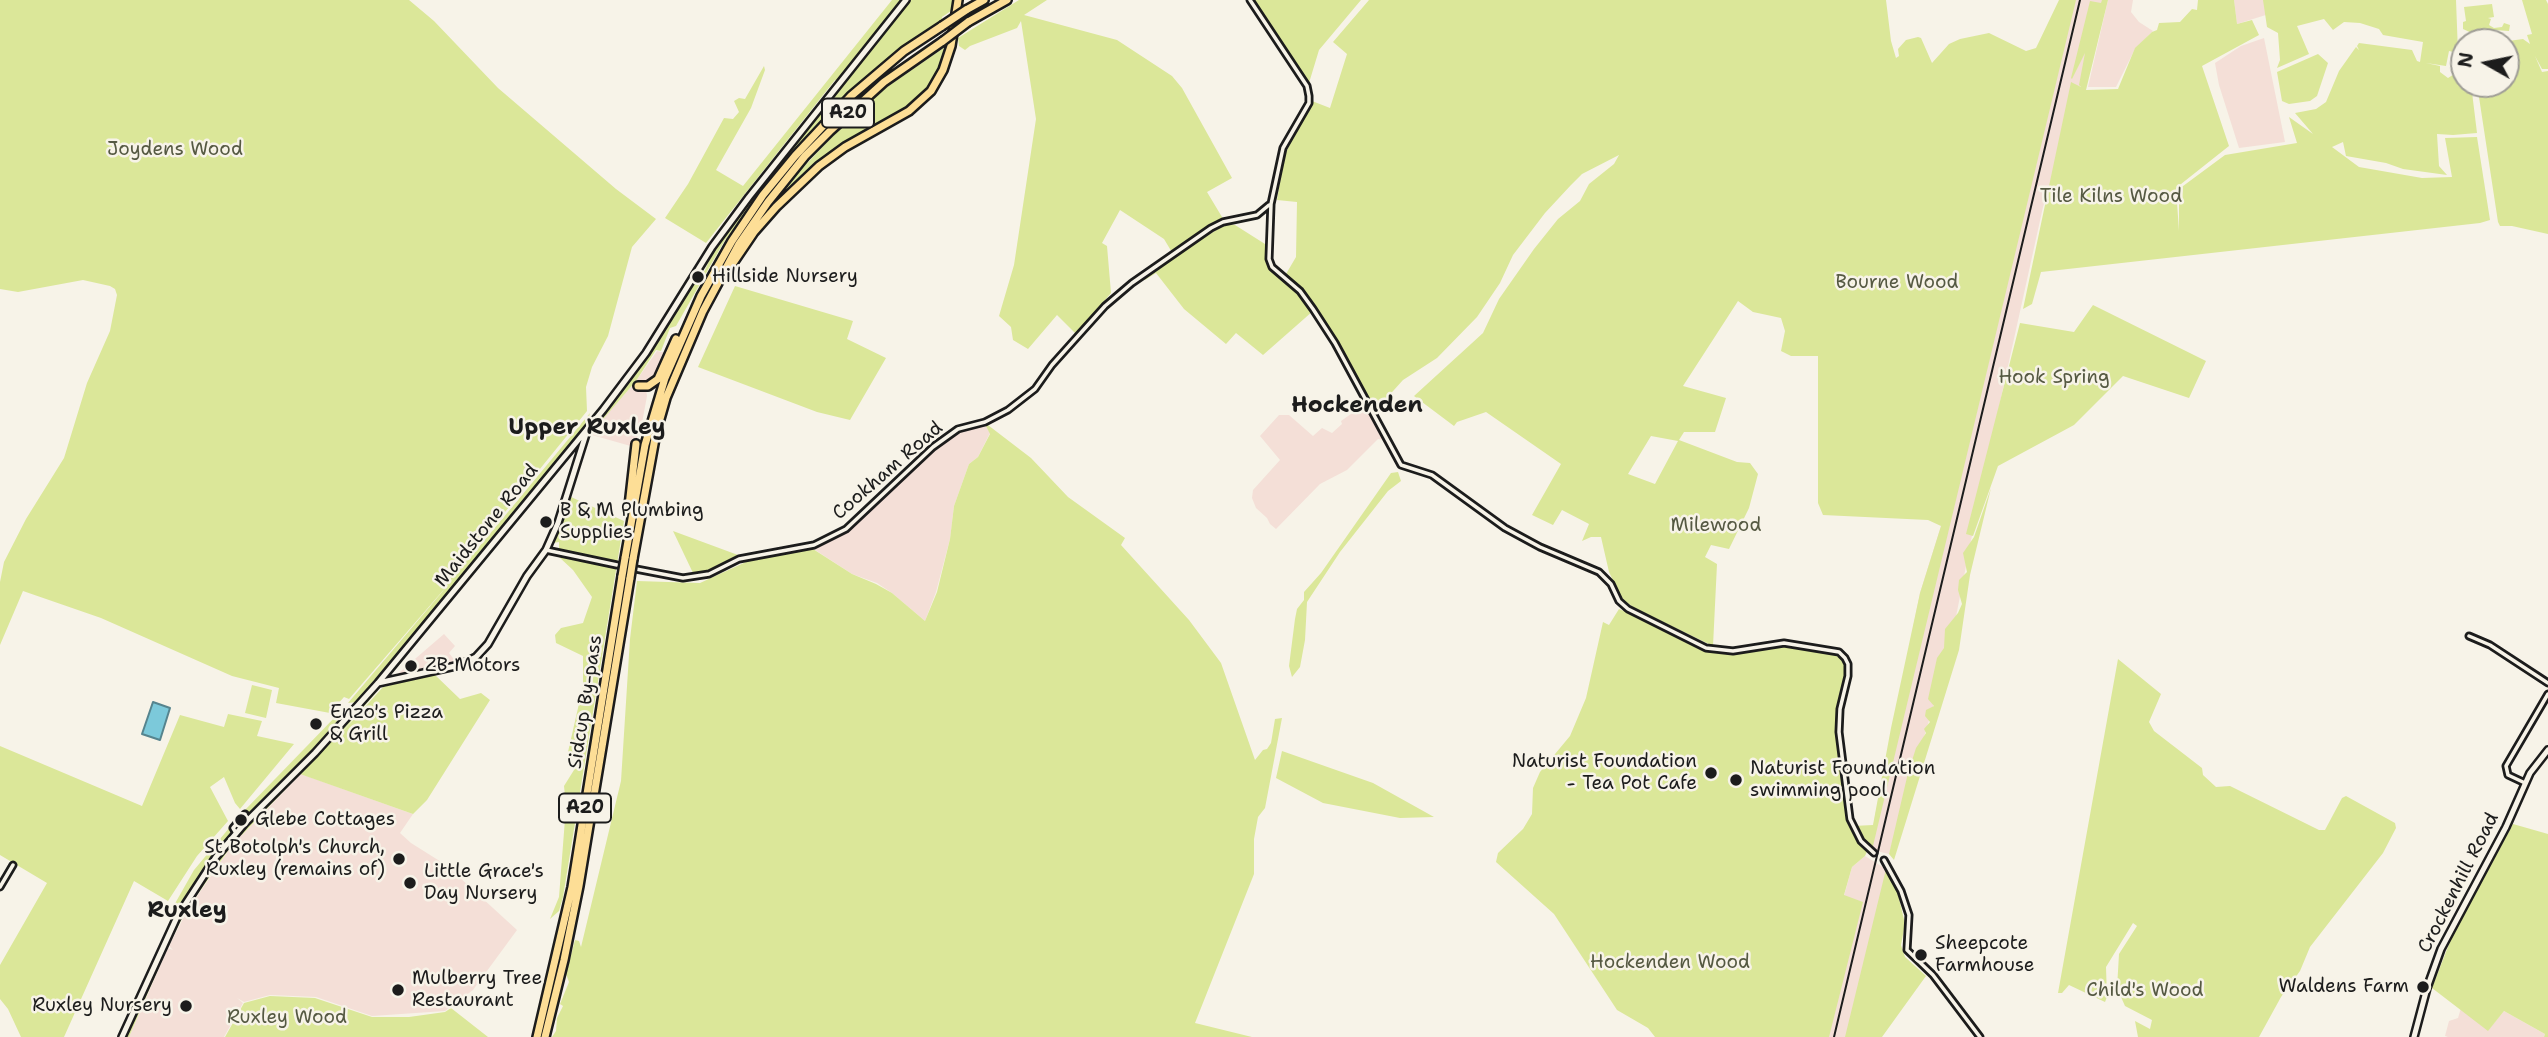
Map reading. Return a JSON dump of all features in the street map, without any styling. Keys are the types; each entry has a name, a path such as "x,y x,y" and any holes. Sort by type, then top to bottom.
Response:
{"highway":[{"name":"A20","path":"714,288 754,232 807,177 845,147 909,111 931,90 943,70 951,46 958,0"},
{"name":"A20","path":"626,577 666,398 714,288 766,199 795,156 851,96 904,51 984,0"},
{"name":"A20","path":"629,559 627,542 654,414 680,341 701,296 732,241 805,156 852,109 884,82 968,22 1007,0"},
{"path":"638,386 648,386 657,379 682,325 701,296"},
{"path":"627,542 636,444"},
{"name":"Sidcup By-pass","path":"537,1037 572,887 626,577"},
{"name":"Sidcup By-pass","path":"545,1037 579,886 626,577"}],"main road":[{"name":"Maidstone Road","path":"122,1037 177,916 203,874 236,833 315,753 378,683 587,430 646,353 712,247 749,197 906,0"},
{"path":"378,683 460,665 476,657 488,644 527,576 546,550 558,523 587,430"},
{"name":"Crockenhill Road","path":"2414,1037 2441,949 2506,827 2525,783 2548,750"}],"street":[{"path":"1250,0 1309,90 1309,103 1283,148 1270,204 1268,246 1272,267 1300,292 1313,309 1335,343 1401,465 1432,475 1505,528 1539,547 1599,572 1611,584 1619,601 1628,610 1706,648 1732,651 1784,643 1839,652 1848,664 1839,732 1850,819 1861,841 1874,853"},
{"name":"Cookham Road","path":"636,569 683,578 709,574 739,559 814,545 846,529 933,447 958,429 985,422 1008,410 1035,389 1052,365 1105,306 1132,283 1223,222 1257,215 1270,204"},
{"path":"1257,215 1269,220"},
{"path":"546,550 617,565"},
{"path":"2469,636 2490,645 2548,683"},
{"path":"2525,783 2508,775 2506,766 2548,694"},
{"path":"236,833 233,828 245,814"},
{"path":"1884,860 1901,891 1909,915 1907,950 1933,975 1980,1037"},
{"path":"0,887 13,865"}],"shaded area":[{"path":"2068,0 2103,0 2043,207 1984,475 1948,657 1889,854 1872,850 1873,826 1920,593 1941,526 1947,491 1986,373"},
{"path":"2108,0 2133,0 2131,12 2139,22 2153,31 2135,49 2116,87 2088,87"},
{"path":"2234,0 2275,0 2269,14 2237,24"},
{"path":"2264,38 2285,142 2239,148 2219,85 2215,63 2241,46"},
{"path":"657,351 666,353 658,375 646,389 642,423 634,447 590,434 636,381"},
{"path":"1365,404 1384,440 1378,439 1347,470 1320,484 1276,529 1256,508 1252,498 1253,490 1280,460 1260,436 1279,415 1289,415 1313,436 1322,428 1332,433 1342,424 1341,421"},
{"path":"984,423 990,433 978,457 969,464 954,506 950,539 925,621 877,583 852,574 809,546 820,544 846,529 934,447 959,429"},
{"path":"444,634 455,646 449,653 456,662 394,677"},
{"path":"301,774 413,814 400,833 446,865 517,930 473,990 445,1011 372,1016 316,997 270,995 244,1002 237,998 243,1003 224,1037 129,1037 168,948 173,950 169,946 187,911 239,835 242,835"},
{"path":"1865,856 1886,869 1865,989 1860,1037 1820,1037 1862,902 1844,896 1852,867"},
{"path":"2461,1008 2488,1030 2504,1011 2545,1034 2544,1037 2445,1036 2449,1021 2458,1018"}],"green space":[{"name":"Joydens Wood","path":"0,0 409,0 434,21 498,88 616,189 656,219 632,247 608,336 592,367 586,387 587,411 479,544 472,548 474,553 590,413 586,428 356,702 348,703 459,572 349,699 344,697 330,713 276,703 279,688 232,676 101,618 23,591 0,645 0,582 4,562 26,519 64,458 87,383 110,331 117,295 115,289 110,286 83,280 18,292 0,289"},
{"path":"892,0 902,0 706,243 665,218 688,184 724,118 733,119 739,112 734,101 745,99 764,66 765,70 751,108 716,170 743,186"},
{"path":"911,0 955,0 954,9 901,48 848,93 800,145 725,240 676,326 670,328 661,351 656,350 636,381 586,439 658,342 705,270 711,256 751,199"},
{"path":"1019,0 1047,0 1024,15 1117,40 1172,76 1182,88 1232,178 1207,192 1225,222 1173,254 1164,239 1120,210 1102,243 1107,246 1111,293 1076,334 1057,315 1028,349 1013,340 1011,327 999,316 1014,265 1036,119 1021,21 1017,28 965,50 959,46 958,38"},
{"path":"1253,0 1361,0 1319,50 1309,83"},
{"path":"1369,0 1886,0 1896,58 1899,56 1898,49 1906,40 1918,37 1921,38 1932,63 1949,44 1989,33 2026,51 2036,48 2059,0 2076,0 1872,850 1861,840 1853,826 1873,825 1920,593 1941,526 1928,520 1823,515 1818,503 1818,356 1791,356 1781,351 1785,331 1781,318 1753,312 1738,301 1683,386 1726,398 1715,432 1684,432 1679,440 1737,462 1750,463 1758,474 1749,508 1729,549 1711,545 1705,557 1717,564 1713,646 1636,609 1622,599 1609,572 1601,537 1582,541 1589,524 1562,510 1553,525 1532,515 1561,464 1486,412 1457,422 1454,426 1414,396 1483,333 1499,299 1534,249 1558,219 1580,201 1589,184 1614,164 1619,155 1582,174 1571,185 1545,213 1513,255 1500,283 1477,317 1437,358 1403,380 1374,412 1314,304 1286,274 1296,257 1297,202 1277,200 1284,157 1300,121 1312,101 1330,108 1347,54 1333,42","holes":["1651,436 1678,441 1655,484 1628,474"]},
{"name":"Tile Kilns Wood","path":"2102,0 2108,0 2086,90 2118,89 2135,48 2157,30 2159,23 2180,22 2192,9 2197,10 2198,0 2234,0 2237,24 2252,20 2259,35 2202,66 2229,146 2176,188 2179,231 2179,189 2225,155 2297,143 2289,117 2313,134 2295,113 2316,109 2326,102 2339,71 2356,47 2359,50 2359,43 2412,50 2420,62 2423,42 2383,35 2379,29 2360,23 2344,22 2333,30 2324,19 2297,26 2309,54 2277,68 2280,60 2278,33 2267,27 2263,0 2456,0 2457,28 2450,28 2450,51 2446,66 2426,63 2440,66 2440,72 2450,77 2450,98 2473,98 2477,133 2437,134 2439,166 2447,175 2403,169 2346,156 2343,142 2332,147 2359,167 2422,178 2452,177 2445,138 2477,137 2490,220 2041,272 2032,304 2023,309 2071,82 2081,87 2079,85 2085,53 2071,78 2090,1 2101,3"},
{"path":"2522,0 2546,0 2548,69 2542,69 2535,56 2542,72 2548,71 2548,234 2500,226 2479,98 2520,98 2520,39 2530,44 2527,35 2532,34"},
{"path":"2492,4 2494,17 2488,18 2491,19 2489,25 2494,28 2463,28 2463,22 2466,21 2464,7"},
{"path":"2504,23 2510,25 2510,28 2494,28 2502,27"},
{"path":"948,45 939,71 912,105 871,130 773,207 797,174 848,120 887,87"},
{"path":"2318,54 2328,63 2317,96 2310,101 2289,104 2282,101 2277,72"},
{"path":"1226,224 1235,225 1265,244 1267,259 1272,267 1298,291 1313,311 1263,355 1236,333 1226,344 1184,309 1156,273 1145,280 1140,278"},
{"path":"735,286 853,321 847,339 886,358 850,420 817,412 698,367"},
{"name":"Hook Spring","path":"2093,305 2206,361 2189,398 2123,376 2074,425 1998,466 1973,536 1966,534 2020,323 2074,332"},
{"path":"984,422 1031,458 1068,497 1125,538 1121,545 1189,620 1221,663 1255,760 1271,743 1275,719 1282,718 1265,808 1258,817 1254,839 1254,874 1195,1023 1252,1037 552,1037 563,1006 560,1004 569,982 566,974 575,940 579,941 581,947 621,781 630,639 637,581 700,583 748,561 813,549 852,574 892,593 925,621 937,592 950,539 954,506 969,464 978,457 990,434"},
{"path":"1398,472 1401,481 1388,491 1340,552 1307,602 1300,667 1292,677 1289,666 1295,619 1297,609 1304,600 1304,592 1321,573 1391,473"},
{"path":"1991,488 1970,575 1959,650 1894,860 1889,854 1908,773 1916,748 1926,733 1924,729 1930,722 1925,716 1926,710 1934,706 1928,699 1937,658 1944,648 1945,629 1962,604 1958,590 1959,580 1967,572 1963,553 1974,537"},
{"path":"571,497 624,521 563,897 559,911 550,919 559,897 566,806 564,786 579,762 568,752 583,686 583,656 556,643 555,635 561,628 583,623 592,597 573,570 559,557 559,542 553,543"},
{"path":"673,531 738,555 708,572 693,573"},
{"name":"Hockenden Wood","path":"1619,609 1718,653 1784,643 1838,653 1845,659 1847,676 1839,720 1850,819 1855,833 1868,849 1865,856 1852,867 1844,895 1863,902 1829,1037 1655,1037 1648,1028 1617,1010 1554,914 1496,862 1498,853 1523,829 1532,814 1533,788 1540,772 1570,736 1586,698 1603,622 1609,625"},
{"name":"Child's Wood","path":"2118,659 2161,694 2149,722 2154,731 2202,768 2203,775 2216,787 2230,786 2319,830 2325,830 2342,798 2346,796 2395,823 2396,828 2383,853 2310,947 2300,971 2281,997 2259,1037 2138,1037 2135,1021 2150,1029 2152,1020 2125,1006 2117,988 2119,954 2137,926 2133,923 2106,967 2105,1002 2069,985 2062,993 2058,993"},
{"path":"434,674 460,699 481,693 490,700 427,800 413,814 300,774 242,835 239,835 186,911 129,1037 126,1037 176,925 203,881 230,845 238,836 263,810 316,757 377,688 381,687 336,739 383,687"},
{"path":"252,685 272,690 266,718 245,713"},
{"path":"228,714 262,721 257,736 294,744 240,809 224,777 210,787 228,821 197,856 168,901 134,881 64,1037 21,1037 8,1009 0,999 0,965 47,883 0,855 0,746 142,806 180,715 224,727"},
{"path":"337,715 340,718 312,750 247,816 244,811"},
{"path":"1282,751 1373,783 1434,817 1400,818 1323,803 1276,778"},
{"path":"2513,824 2548,834 2548,1037 2504,1011 2488,1031 2432,988 2451,939"},
{"path":"230,827 233,831 199,874 176,913 173,907 194,870"},
{"path":"1886,869 1898,894 1905,924 1901,945 1905,957 1926,976 1882,1037 1845,1037"},
{"name":"Ruxley Wood","path":"270,996 315,998 372,1017 409,1017 445,1012 451,1008 488,1037 225,1037 244,1003"}],"water":[{"path":"153,702 170,708 160,740 142,734"}],"railway":[{"path":"1834,1037 2080,0"}],"place":[{"name":"Hillside Nursery","path":"698,277"},
{"name":"B & M Plumbing Supplies","path":"546,522"},
{"name":"ZB Motors","path":"411,666"},
{"name":"Enzo's Pizza & Grill","path":"316,724"},
{"name":"Naturist Foundation - Tea Pot Cafe","path":"1711,773"},
{"name":"Naturist Foundation swimming pool","path":"1736,780"},
{"name":"Glebe Cottages","path":"241,820"},
{"name":"St Botolph's Church, Ruxley (remains of)","path":"399,859"},
{"name":"Little Grace's Day Nursery","path":"410,883"},
{"name":"Sheepcote Farmhouse","path":"1921,955"},
{"name":"Waldens Farm","path":"2423,987"},
{"name":"Mulberry Tree Restaurant","path":"398,990"},
{"name":"Ruxley Nursery","path":"186,1006"}],"district":[{"name":"Hockenden","path":"1357,406"},
{"name":"Upper Ruxley","path":"587,428"},
{"name":"Ruxley","path":"187,911"}],"park label":[{"name":"Bourne Wood","path":"1897,283"},
{"name":"Milewood","path":"1716,526"}]}
